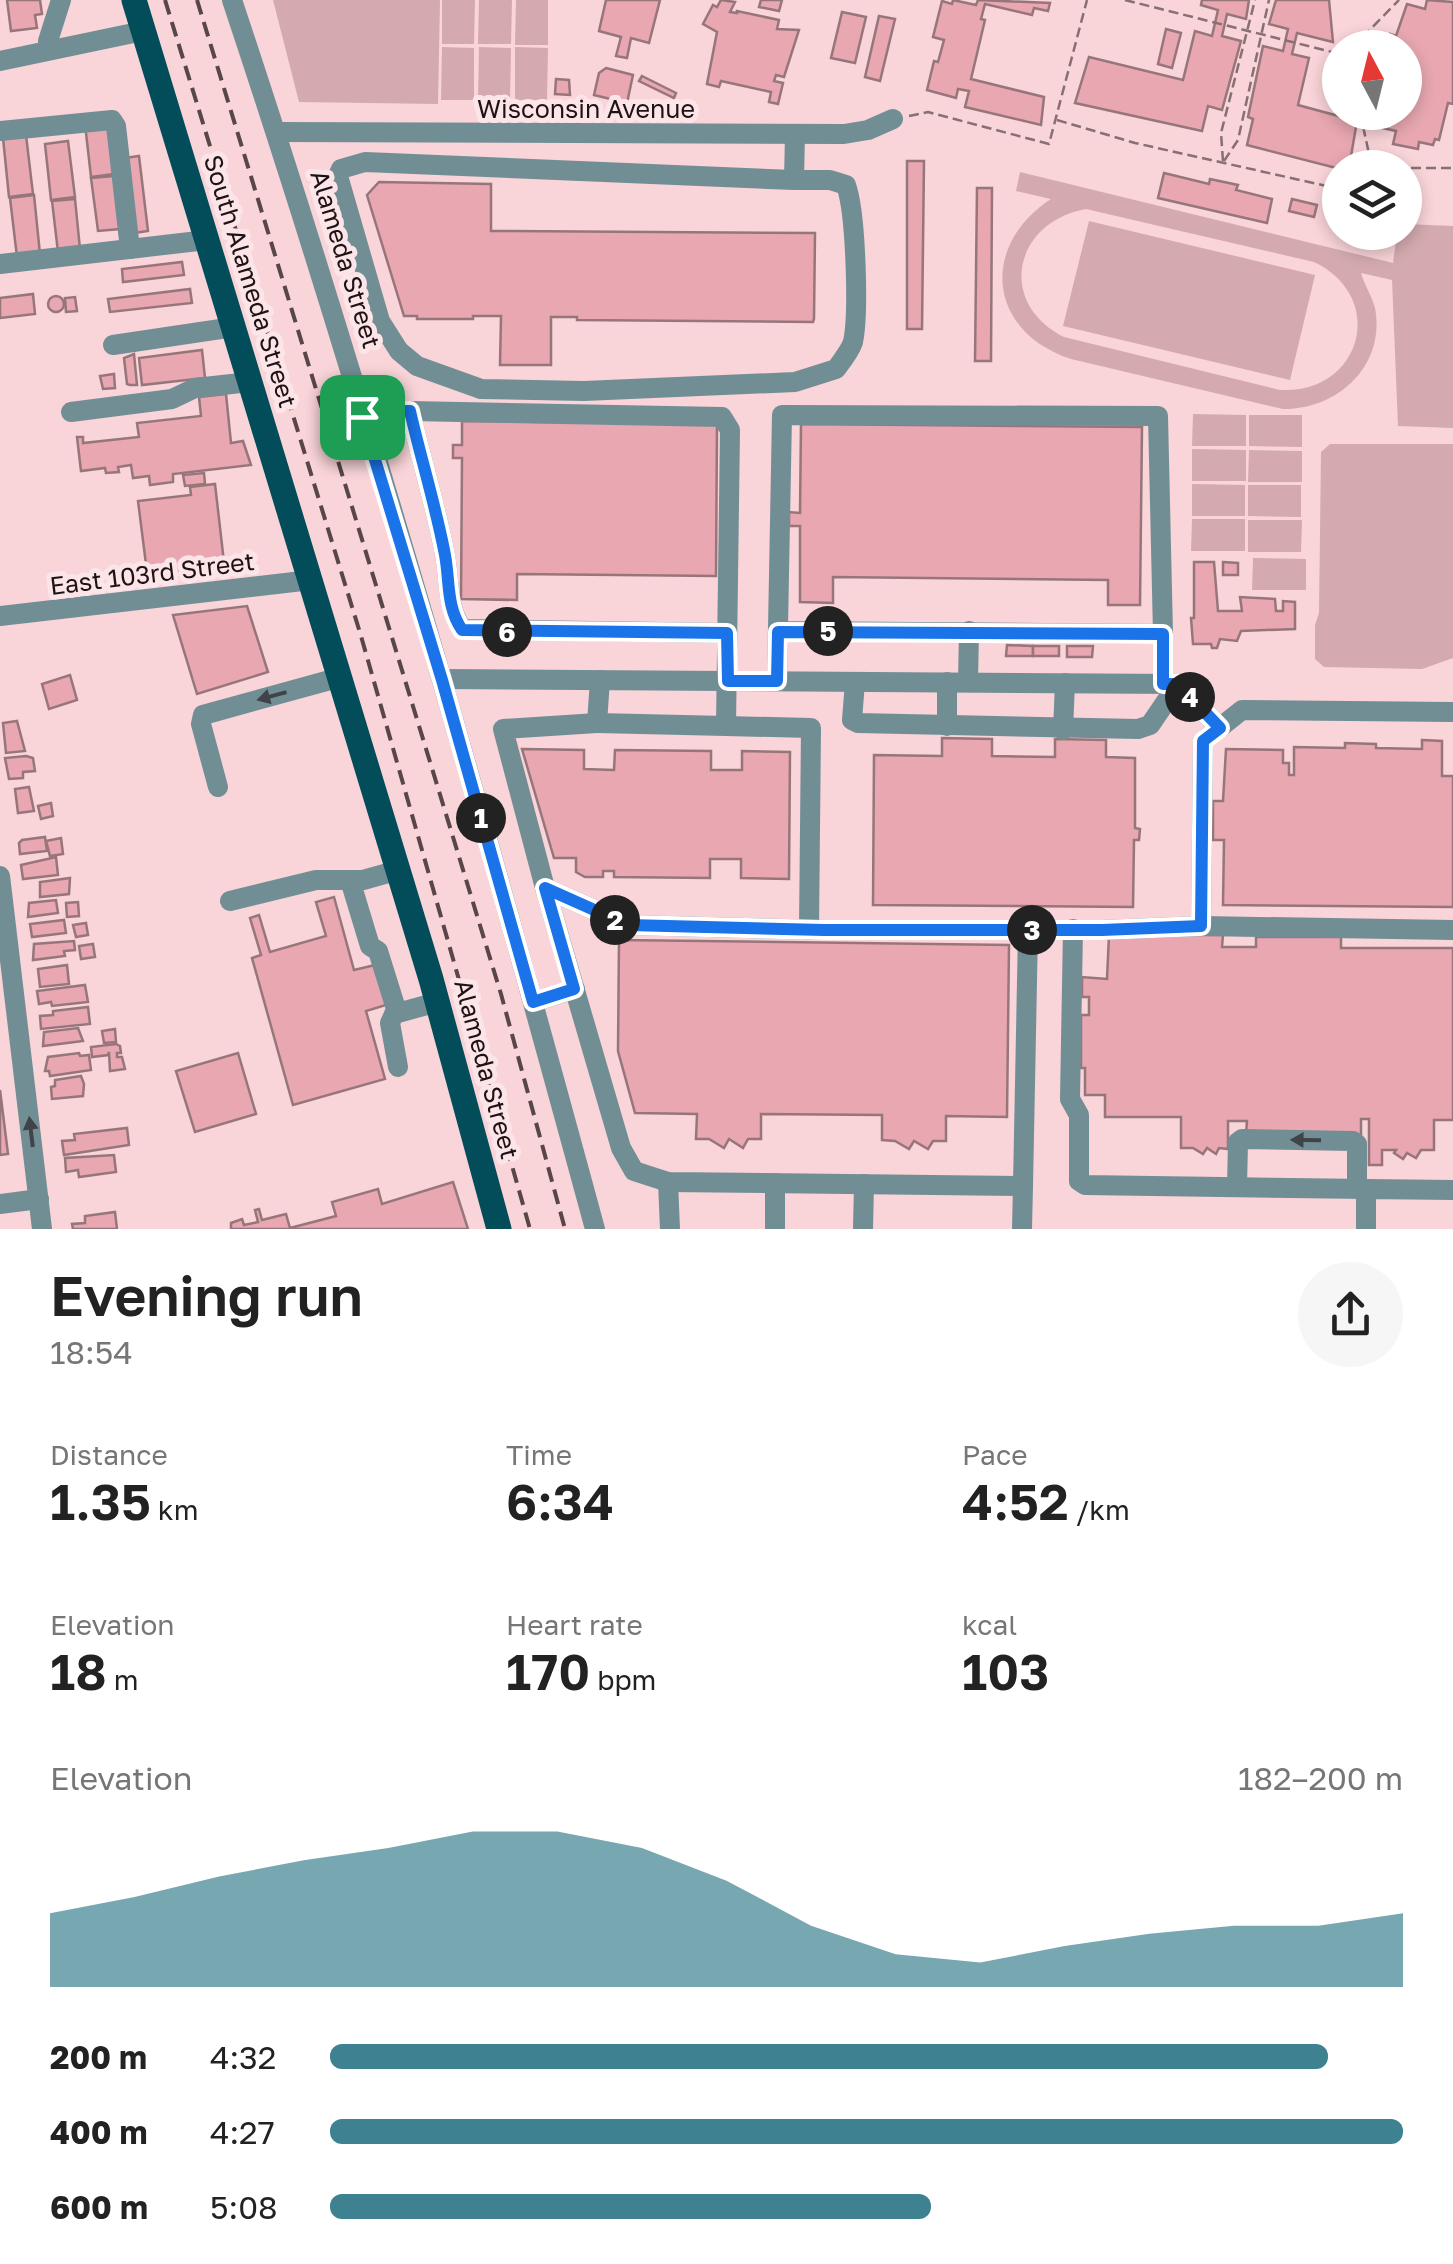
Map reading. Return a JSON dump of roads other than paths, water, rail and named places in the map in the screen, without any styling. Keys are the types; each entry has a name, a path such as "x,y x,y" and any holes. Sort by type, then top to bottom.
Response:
{"main road":[{"name":"South Alameda Street","path":"134,0 311,580"},
{"name":"Alameda Street","path":"311,580 438,1002 498,1229"}],"street":[{"path":"49,50 48,41 61,0"},
{"name":"Alameda Street","path":"232,0 276,132 442,680 595,1229"},
{"path":"0,61 143,31"},
{"path":"0,130 112,120 116,126 130,249"},
{"name":"Wisconsin Avenue","path":"276,132 844,134 893,120"},
{"path":"456,164 458,132"},
{"path":"794,180 795,134"},
{"path":"366,162 794,180 830,180 846,185 850,198 855,252 852,344 836,370 795,382 706,388 480,389 416,366 386,334 338,176 340,169 366,162"},
{"path":"0,264 207,240"},
{"path":"112,345 234,328"},
{"path":"70,412 172,399 195,388 250,382"},
{"path":"410,411 445,555 453,616 462,630 727,633"},
{"path":"362,417 410,411 722,417 730,430 726,726"},
{"path":"777,681 782,415 1158,416 1163,634 1170,684 1150,725 1138,729 1062,730 852,720 854,682"},
{"name":"East 103rd Street","path":"0,616 311,580"},
{"path":"946,726 969,631"},
{"path":"778,632 1163,634"},
{"path":"218,787 201,724 204,715 341,678"},
{"path":"442,680 1170,684 1220,728"},
{"path":"597,723 600,680"},
{"path":"1062,730 1065,683"},
{"path":"1201,926 1203,741 1242,710 1453,712"},
{"path":"809,930 811,728 597,723 503,730 621,1148 634,1171 668,1182 1023,1186"},
{"path":"230,901 316,880 350,880 399,870"},
{"path":"350,880 370,946 378,951 397,1012"},
{"path":"545,888 628,925 809,930 1201,926 1453,930"},
{"path":"1,889 42,1229"},
{"path":"1022,1229 1028,930"},
{"path":"1073,930 1070,1099 1079,1115 1078,1181 1085,1185 1453,1190"},
{"path":"533,1002 574,989"},
{"path":"398,1067 390,1022 397,1012 438,1002"},
{"path":"1236,1187 1238,1142 1242,1139 1353,1141 1357,1144 1366,1229"},
{"path":"668,1182 670,1229"},
{"path":"775,1183 775,1229"},
{"path":"863,1229 864,1184"},
{"path":"0,1204 39,1200"}],"railway":[{"path":"165,0 361,636 530,1229"},
{"path":"197,0 501,994 565,1229"}]}
